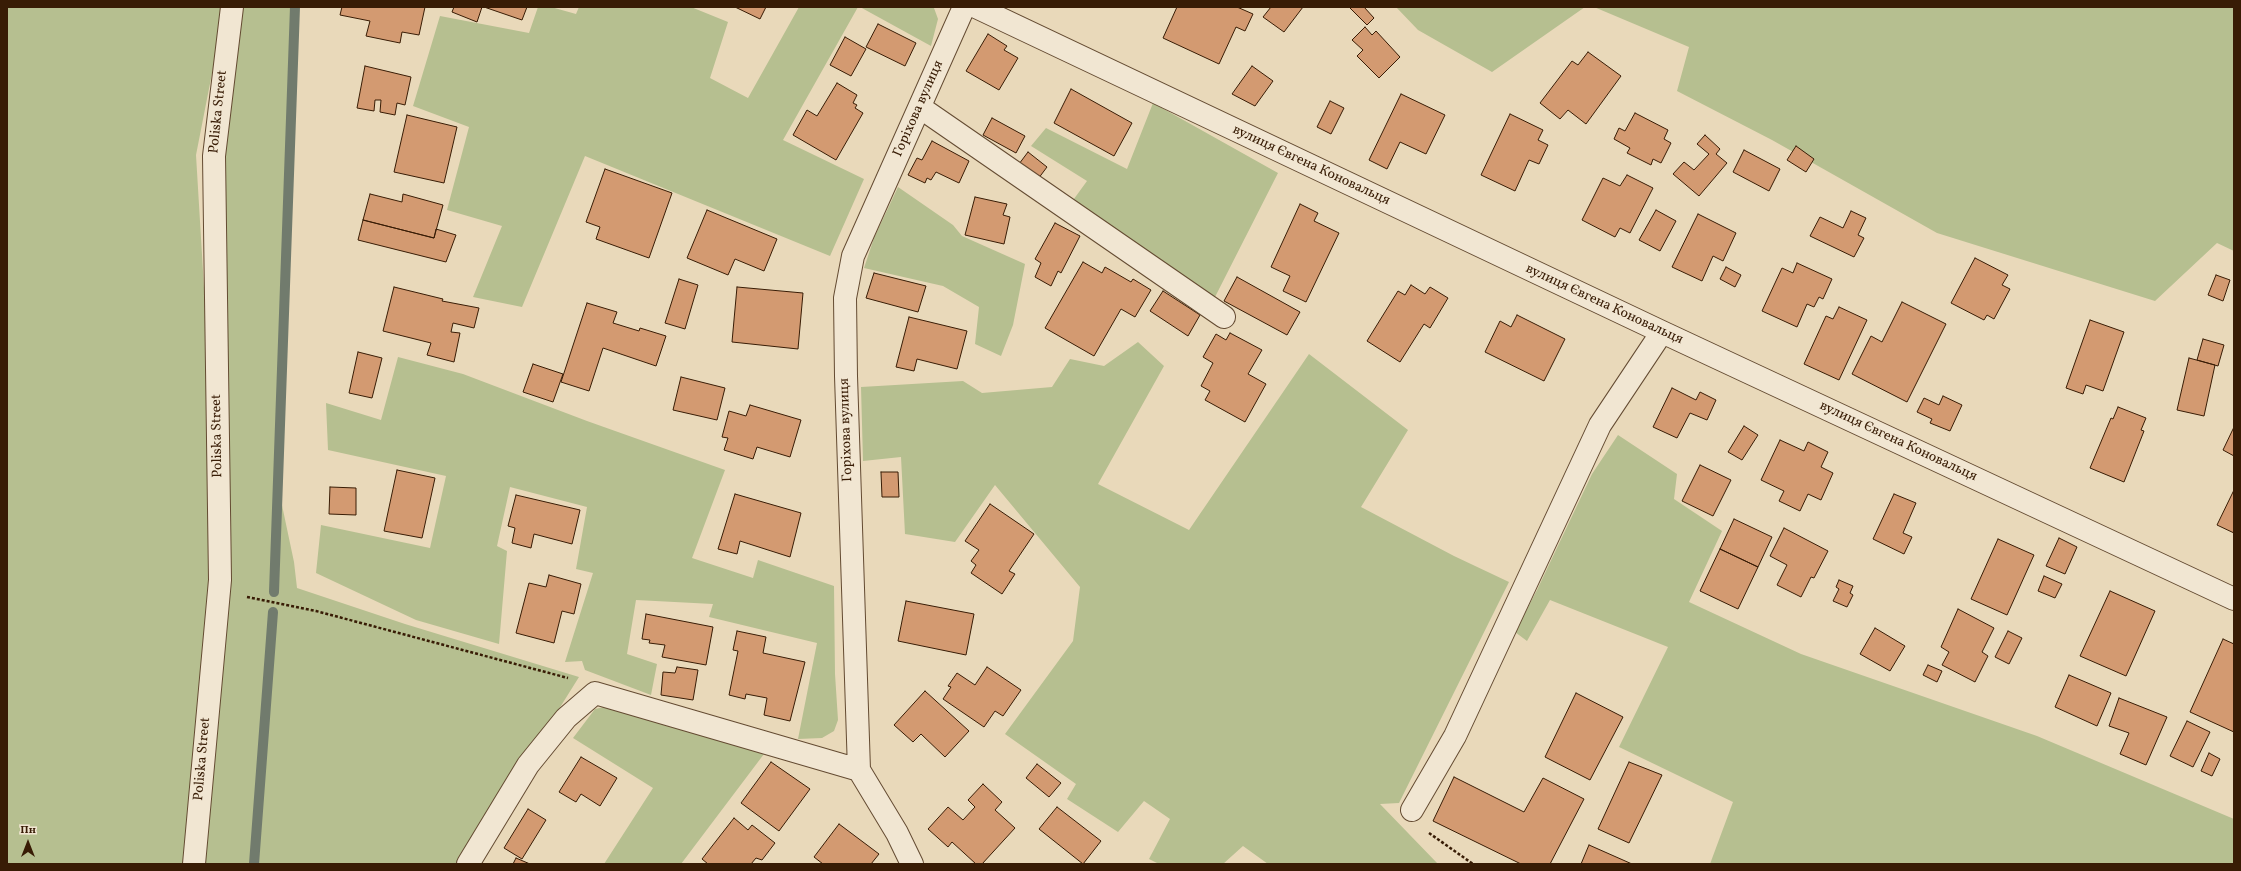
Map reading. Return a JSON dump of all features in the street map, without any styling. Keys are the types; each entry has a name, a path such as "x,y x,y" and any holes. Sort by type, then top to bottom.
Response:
{"street":[{"name":"Poliska Street","path":"194,864 220,580 214,156 232,7"},
{"name":"Горіхова вулиця","path":"912,864 897,833 859,770 846,396 845,298 853,256 921,108 964,7"},
{"name":"вулиця Євгена Коновальця","path":"976,7 1662,332 2234,600"},
{"path":"921,108 1224,317"},
{"path":"1412,810 1455,736 1600,425 1662,332"},
{"path":"468,864 528,765 566,718 595,693 859,770"}],"path":[{"path":"274,602 316,611 573,679 595,693"},
{"path":"1412,810 1418,825 1473,864"}],"green space":[{"path":"7,7 225,7 196,155 219,537 224,159 240,7 295,7 279,491 294,562 297,588 405,624 579,677 462,864 7,864"},
{"path":"538,7 551,7 576,14 579,7 691,7 728,22 710,78 748,98 799,7 858,7 783,140 864,179 830,256 585,156 522,307 473,297 502,226 447,210 469,127 413,106 440,16 529,33"},
{"path":"860,7 934,8 938,19 931,46"},
{"path":"1396,7 1585,7 1492,72 1418,30"},
{"path":"1594,7 2234,7 2234,251 2217,243 2155,301 1937,233 1772,140 1677,91 1689,47"},
{"path":"1153,103 1278,173 1215,297 1071,203 1087,181 1031,146 1046,128 1127,169"},
{"path":"898,187 953,225 962,236 1025,264 1013,325 1001,356 975,344 979,307 943,286 864,268 874,238"},
{"path":"1138,342 1164,366 1098,484 1189,530 1309,354 1408,430 1361,507 1454,556 1509,582 1399,803 1380,804 1438,864 1268,864 1243,846 1223,864 1159,864 1149,859 1170,819 1144,801 1118,832 1067,799 1076,784 1005,734 1073,641 1080,587 995,485 955,542 905,534 901,457 863,461 861,387 963,381 982,393 1052,387 1070,359 1104,366"},
{"path":"398,357 463,374 587,421 725,470 692,558 753,578 758,560 834,586 835,674 838,720 834,731 822,738 798,739 817,643 709,617 713,604 636,600 627,654 657,664 651,695 585,670 582,661 565,662 593,573 576,569 587,507 510,487 497,546 507,551 499,644 416,620 316,573 321,525 430,548 446,476 328,450 326,403 381,420"},
{"path":"1618,435 1677,474 1674,499 1722,531 1689,602 1801,654 2037,736 2234,819 2234,864 1710,864 1733,802 1619,747 1668,647 1550,600 1527,641 1515,632 1537,590 1592,474"},
{"path":"613,705 764,754 681,864 604,864 653,788 573,738 595,709"}],"building":[{"path":"342,7 425,7 419,35 402,32 400,43 366,36 370,21 340,15"},
{"path":"454,7 482,7 477,22 452,12"},
{"path":"484,7 527,7 522,20"},
{"path":"735,7 766,7 760,19"},
{"path":"1177,7 1237,7 1253,14 1245,31 1236,27 1219,64 1163,38"},
{"path":"1271,7 1303,7 1284,32 1263,17"},
{"path":"1349,7 1364,7 1374,18 1367,25"},
{"path":"878,24 916,43 905,66 866,47"},
{"path":"1365,27 1372,35 1376,31 1400,57 1379,78 1357,56 1363,50 1352,40"},
{"path":"988,34 1007,46 1004,50 1018,58 999,90 966,71"},
{"path":"845,37 866,49 851,76 830,65"},
{"path":"1588,52 1621,76 1586,124 1568,110 1560,119 1540,103 1572,61 1578,65"},
{"path":"365,66 411,77 405,105 397,103 395,115 380,112 381,100 375,100 374,111 357,108"},
{"path":"1252,66 1273,81 1255,106 1232,94"},
{"path":"837,83 857,95 853,103 857,105 855,108 863,113 836,160 793,135 807,110 817,116"},
{"path":"1071,89 1132,123 1114,156 1054,123"},
{"path":"1401,94 1445,115 1426,154 1400,142 1387,169 1369,160"},
{"path":"1330,101 1344,108 1331,134 1317,127"},
{"path":"1635,113 1668,130 1664,139 1671,143 1661,163 1653,159 1651,165 1627,153 1630,148 1614,139 1619,128 1625,131"},
{"path":"1510,114 1543,130 1538,140 1548,145 1539,164 1529,160 1515,191 1481,175"},
{"path":"407,115 457,127 444,183 394,172"},
{"path":"992,118 1025,136 1016,153 983,135"},
{"path":"1705,135 1720,149 1716,154 1727,163 1699,196 1673,174 1684,162 1694,170 1709,154 1697,144"},
{"path":"932,141 969,161 959,183 936,172 931,180 927,178 925,183 908,175 917,158 922,160"},
{"path":"1796,146 1814,159 1806,172 1787,160"},
{"path":"1744,150 1780,169 1769,191 1733,172"},
{"path":"1028,152 1047,167 1038,179 1019,164"},
{"path":"605,169 672,193 649,258 596,239 600,227 586,222"},
{"path":"1627,175 1653,188 1630,233 1620,228 1615,237 1582,220 1603,178 1620,186"},
{"path":"370,194 402,202 403,194 443,205 434,238 363,220"},
{"path":"975,197 1007,204 1003,215 1010,217 1004,244 965,235"},
{"path":"1300,204 1318,213 1314,221 1339,233 1306,302 1283,291 1290,276 1271,267"},
{"path":"707,210 777,239 764,271 735,259 728,275 687,258"},
{"path":"1656,210 1676,221 1660,251 1639,240"},
{"path":"1851,211 1866,218 1858,235 1864,238 1854,257 1810,236 1820,217 1843,228"},
{"path":"1698,214 1736,233 1723,261 1713,256 1702,281 1672,267"},
{"path":"363,220 434,238 436,229 456,235 446,262 358,240"},
{"path":"1055,223 1080,236 1061,273 1058,271 1051,286 1035,277 1041,263 1035,259"},
{"path":"1975,258 2008,275 2002,285 2010,289 1994,319 1987,315 1984,320 1951,303"},
{"path":"1083,262 1102,273 1105,267 1131,282 1133,279 1151,290 1135,317 1121,309 1094,356 1045,328"},
{"path":"1797,263 1832,279 1823,299 1819,297 1814,307 1807,304 1797,327 1762,311 1782,268 1793,273"},
{"path":"1726,267 1741,275 1735,287 1720,279"},
{"path":"874,273 926,286 918,312 866,298"},
{"path":"2216,275 2230,280 2223,301 2208,295"},
{"path":"1237,277 1300,312 1287,335 1224,301"},
{"path":"679,279 698,285 685,329 665,323"},
{"path":"1411,285 1425,294 1430,287 1448,298 1430,328 1424,324 1400,362 1367,341 1398,291 1405,295"},
{"path":"394,287 443,299 442,301 479,308 474,328 453,323 451,332 460,333 454,362 427,355 431,343 383,331"},
{"path":"737,287 803,293 798,349 732,342"},
{"path":"1163,291 1200,315 1188,336 1150,311"},
{"path":"1902,302 1946,324 1907,402 1852,374 1871,336 1882,342"},
{"path":"587,303 617,312 613,323 639,331 640,328 666,336 656,366 603,348 589,391 561,382"},
{"path":"1839,307 1867,320 1839,380 1804,364 1826,316 1833,319"},
{"path":"1517,315 1565,339 1544,381 1485,352 1500,321 1511,327"},
{"path":"909,317 967,331 957,369 917,359 914,371 896,367"},
{"path":"2090,320 2124,332 2103,391 2086,385 2083,394 2066,388"},
{"path":"1230,333 1262,350 1248,374 1266,384 1245,422 1205,400 1210,391 1201,386 1213,363 1203,357 1216,334 1226,340"},
{"path":"2203,339 2224,345 2218,366 2197,360"},
{"path":"358,352 382,358 372,398 349,393"},
{"path":"2189,358 2215,365 2204,416 2177,410"},
{"path":"533,364 563,374 553,402 523,392"},
{"path":"681,377 725,388 717,420 673,410"},
{"path":"1672,388 1696,400 1700,392 1716,400 1707,420 1690,413 1677,438 1653,427"},
{"path":"1943,396 1962,405 1950,431 1930,423 1932,419 1917,412 1924,398 1939,405"},
{"path":"750,405 801,420 790,457 757,447 753,459 724,450 728,438 722,437 729,411 746,416"},
{"path":"2118,407 2146,418 2141,430 2144,431 2124,482 2090,468 2111,418 2113,419"},
{"path":"1744,426 1758,435 1742,460 1728,452"},
{"path":"2234,427 2234,456 2223,450"},
{"path":"1780,440 1804,451 1808,442 1828,452 1821,467 1833,473 1821,500 1808,494 1800,511 1779,501 1784,491 1761,480"},
{"path":"1700,465 1731,480 1713,516 1682,501"},
{"path":"397,470 435,478 422,538 384,531"},
{"path":"881,472 898,472 899,497 882,497"},
{"path":"330,487 356,488 356,515 329,514"},
{"path":"2234,490 2234,533 2217,525"},
{"path":"735,494 801,513 790,557 740,541 737,554 718,549"},
{"path":"1894,494 1916,503 1903,533 1912,537 1904,554 1873,539"},
{"path":"516,495 580,510 572,544 534,534 531,548 512,543 515,528 508,526"},
{"path":"990,504 1034,534 1009,571 1015,574 1002,594 971,573 976,565 971,561 979,550 965,541"},
{"path":"1734,519 1772,537 1758,567 1720,549"},
{"path":"1784,528 1828,551 1814,578 1811,577 1801,597 1777,585 1787,565 1770,556"},
{"path":"2059,538 2077,547 2065,574 2046,566"},
{"path":"1998,539 2034,555 2007,615 1971,599"},
{"path":"1720,549 1758,567 1738,609 1700,591"},
{"path":"549,575 581,584 574,614 562,611 554,643 516,633 529,583 546,587"},
{"path":"2044,576 2062,584 2055,598 2038,591"},
{"path":"1839,580 1853,586 1850,593 1853,595 1847,607 1833,601 1839,589 1836,587"},
{"path":"2110,591 2155,611 2126,676 2080,656"},
{"path":"906,601 974,614 966,655 898,641"},
{"path":"1958,609 1994,628 1982,652 1988,656 1975,682 1942,665 1949,652 1941,647"},
{"path":"646,614 713,627 706,665 662,657 665,645 649,643 650,640 642,639"},
{"path":"1875,628 1905,646 1890,671 1860,654"},
{"path":"737,631 766,637 763,653 805,662 790,721 764,715 767,698 746,694 745,699 729,695 738,651 733,650"},
{"path":"2008,631 2022,638 2009,664 1995,657"},
{"path":"2223,639 2234,644 2234,732 2190,712"},
{"path":"1928,665 1942,671 1937,682 1923,675"},
{"path":"677,667 698,670 693,700 661,695 663,672 675,673"},
{"path":"987,667 1021,690 1003,716 995,711 984,727 943,699 951,687 948,686 957,673 975,685"},
{"path":"2069,675 2111,693 2097,726 2055,707"},
{"path":"925,691 969,731 945,757 921,734 913,742 894,725"},
{"path":"1576,693 1623,717 1590,780 1545,757"},
{"path":"2119,698 2167,717 2146,765 2120,754 2129,733 2109,726"},
{"path":"2187,721 2210,732 2193,767 2170,756"},
{"path":"2209,753 2220,759 2212,776 2201,771"},
{"path":"581,757 617,778 600,806 581,794 576,802 559,792"},
{"path":"771,762 810,789 779,831 741,803"},
{"path":"1629,762 1662,775 1629,843 1598,829"},
{"path":"1037,764 1061,783 1049,797 1026,778"},
{"path":"1454,777 1524,812 1543,778 1584,799 1550,864 1521,864 1433,821"},
{"path":"983,784 1002,802 995,810 1015,828 982,864 976,864 952,842 948,847 928,829 948,807 963,820 975,807 968,800"},
{"path":"1057,807 1101,841 1083,864 1039,829"},
{"path":"528,809 546,820 522,859 504,848"},
{"path":"734,818 748,830 752,825 775,843 762,860 756,858 751,864 708,864 702,859"},
{"path":"839,824 879,854 871,864 823,864 814,857"},
{"path":"1589,845 1632,864 1581,864"},
{"path":"516,858 530,864 513,864"}],"waterway":[{"path":"274,592 295,7"},
{"path":"254,864 273,612"}]}
